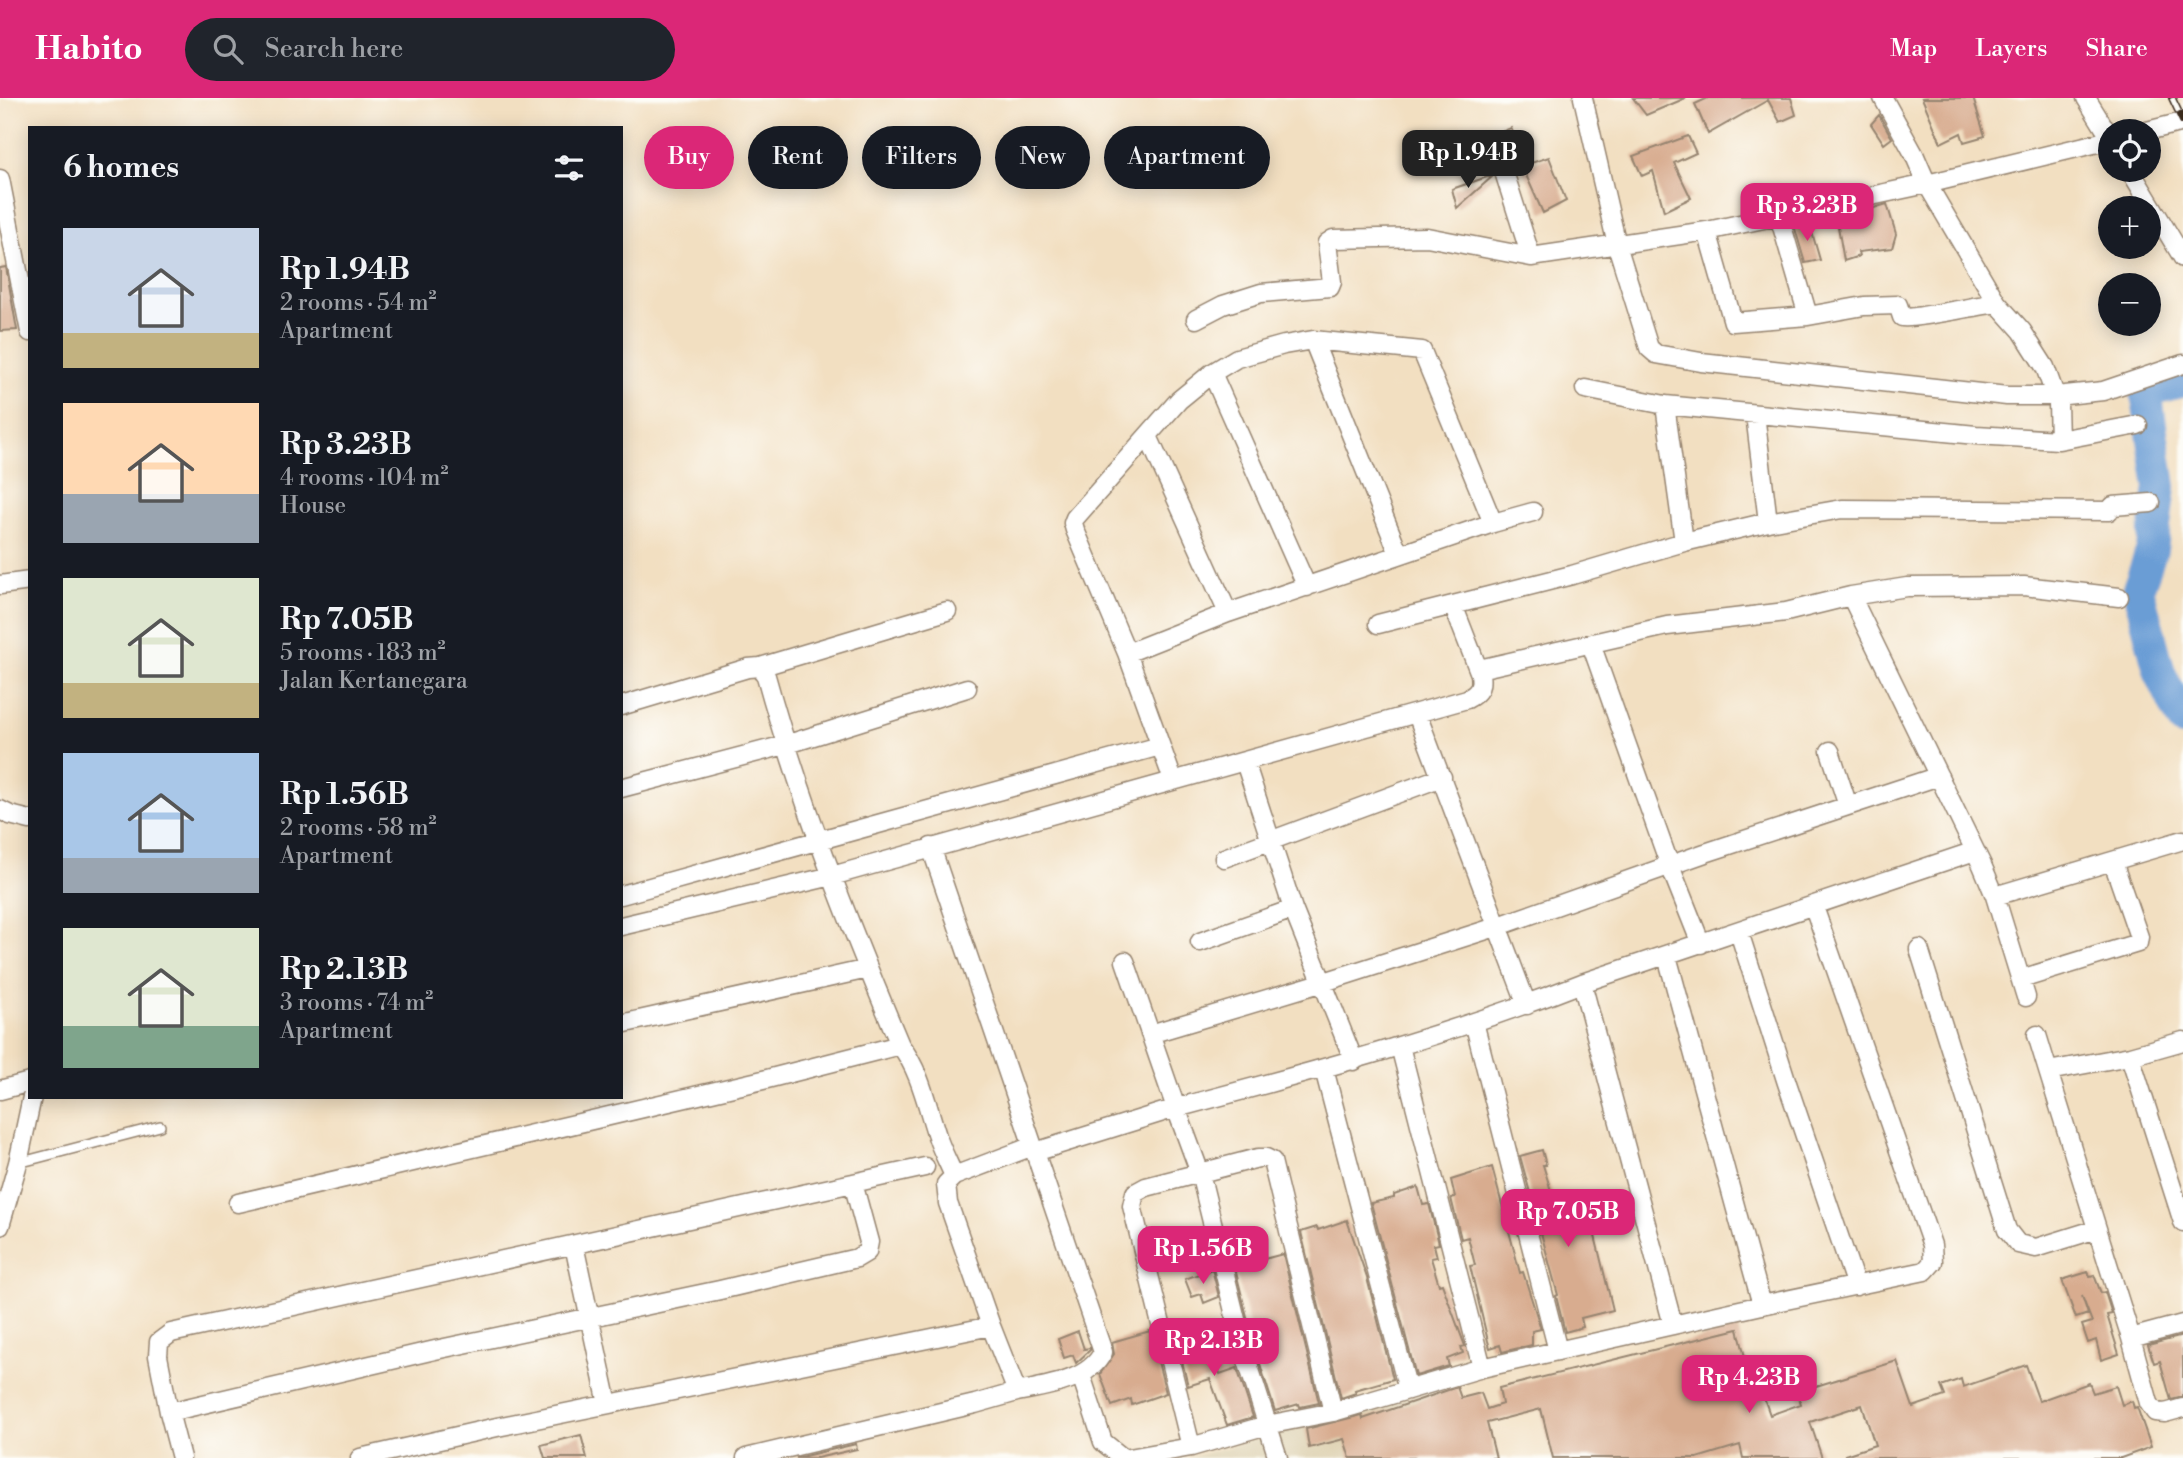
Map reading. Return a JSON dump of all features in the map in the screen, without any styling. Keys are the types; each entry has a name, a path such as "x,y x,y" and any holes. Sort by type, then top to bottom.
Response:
{"street":[{"path":"1583,98 1617,245 1649,348 1657,354 1701,362 2057,400 2103,391 2183,365"},
{"path":"1883,98 1909,144 1927,184 1997,303 2022,331 2045,367 2057,400 2059,437"},
{"path":"2086,98 2098,119"},
{"path":"2161,128 2183,122"},
{"path":"1196,319 1223,304 1261,293 1330,287 1332,282 1327,243 1333,239 1427,237 1531,257 1707,231 1927,184 2098,142"},
{"path":"1499,156 1531,257"},
{"path":"0,179 28,322"},
{"path":"2137,182 2183,258"},
{"path":"1779,216 1808,316"},
{"path":"1707,231 1733,322 1808,316 1864,306 1898,304 1902,317 1912,318 1997,303"},
{"path":"1313,341 1399,554"},
{"path":"1173,780 1127,653 1073,523 1075,517 1179,400 1212,373 1237,358 1284,345 1313,341 1422,351 1493,523"},
{"path":"1212,373 1307,587"},
{"path":"1585,388 1665,405 1976,435 2059,437 2138,425"},
{"path":"1665,405 1684,542"},
{"path":"1755,414 1768,522"},
{"path":"1148,436 1228,613"},
{"path":"1378,624 1572,575 1684,542 1768,522 1842,509 2109,511 2113,506 2151,503"},
{"path":"1127,653 1228,613 1399,554 1533,512"},
{"path":"0,585 28,581"},
{"path":"1479,669 1667,626 1786,612 1851,596 1907,587 2024,586 2119,597"},
{"path":"1851,596 1995,896 2026,997"},
{"path":"623,926 832,876 1417,714 1473,696 1481,684 1479,669 1453,605"},
{"path":"623,705 947,611"},
{"path":"1591,644 1670,866 1701,944"},
{"path":"760,667 766,676 785,745 818,841 868,970 900,1045 915,1069 938,1140 954,1176"},
{"path":"623,787 785,745 967,688"},
{"path":"1417,714 1527,1005"},
{"path":"623,894 1160,746"},
{"path":"1830,751 1848,806"},
{"path":"1245,762 1293,909 1354,1061"},
{"path":"1150,1034 1496,927 1939,776"},
{"path":"1224,858 1442,777"},
{"path":"0,810 28,820"},
{"path":"1995,896 2183,840"},
{"path":"746,1458 975,1404 1081,1375 1098,1363 1103,1352 931,847"},
{"path":"1017,1392 948,1203 946,1184 954,1176 1034,1149 1354,1061 1527,1005 1582,983 1975,851"},
{"path":"2021,979 2138,943 2139,937 2113,862"},
{"path":"1129,1458 1191,1447 1267,1424 1333,1412 1482,1368 1925,1271 1933,1262 1932,1245 1814,907"},
{"path":"1200,942 1293,909"},
{"path":"1738,932 1856,1286"},
{"path":"1919,949 2007,1230 2018,1244 2036,1248 2097,1229"},
{"path":"1667,956 1762,1305"},
{"path":"1125,961 1200,1173 1243,1348 1278,1458"},
{"path":"623,1024 868,970"},
{"path":"1582,983 1673,1325"},
{"path":"1474,1022 1558,1351"},
{"path":"2037,1035 2149,1402 2155,1412 2165,1413 2183,1408"},
{"path":"2048,1071 2130,1056 2183,1041"},
{"path":"238,1203 751,1083 900,1045"},
{"path":"1400,1046 1482,1368"},
{"path":"2130,1056 2183,1222"},
{"path":"1324,1069 1408,1390"},
{"path":"0,1090 28,1083"},
{"path":"0,1226 18,1163 32,1099"},
{"path":"1191,1447 1132,1206 1135,1193 1146,1187 1258,1158 1272,1161 1333,1412"},
{"path":"181,1458 158,1356 159,1342 171,1333 925,1167"},
{"path":"169,1412 588,1316 720,1290 857,1258 867,1252 869,1242 853,1183"},
{"path":"574,1245 608,1404"},
{"path":"2131,1338 2183,1324"},
{"path":"360,1458 991,1325"},
{"path":"1081,1375 1103,1442 1123,1458"}],"lane":[{"path":"18,1163 160,1126"}],"shaded area":[{"path":"1437,1390 1459,1458 1188,1458"}],"building":[{"path":"1633,98 1686,98 1646,115"},
{"path":"1708,98 1791,98 1796,115 1780,122 1768,100 1708,134 1695,104"},
{"path":"1922,98 1973,98 1985,136 1964,142 1961,133 1941,143"},
{"path":"1879,115 1892,138 1884,144 1871,124"},
{"path":"1511,128 1515,137 1495,145 1460,167 1456,150"},
{"path":"1688,136 1696,153 1674,163 1691,198 1664,211 1653,171 1642,176 1633,156"},
{"path":"1549,157 1566,201 1543,213 1522,166"},
{"path":"1493,176 1457,208 1452,189"},
{"path":"1887,204 1896,234 1892,248 1858,252 1859,256 1844,261 1836,215 1850,212 1851,215"},
{"path":"1809,222 1820,260 1805,263 1794,225"},
{"path":"6,267 17,330 0,331 0,268"},
{"path":"1542,1150 1546,1165 1543,1165 1557,1210 1587,1203 1613,1310 1581,1318 1583,1327 1565,1332 1556,1296 1558,1295 1520,1156"},
{"path":"1492,1167 1520,1273 1523,1272 1541,1329 1532,1331 1532,1345 1502,1352 1500,1345 1490,1348 1470,1266 1475,1265 1468,1237 1461,1239 1451,1198 1455,1197 1451,1180"},
{"path":"1418,1187 1423,1205 1429,1204 1439,1244 1434,1245 1437,1257 1431,1258 1439,1285 1442,1284 1465,1346 1461,1347 1463,1353 1447,1359 1449,1366 1416,1376 1371,1203 1394,1198 1394,1195"},
{"path":"1347,1220 1367,1278 1393,1379 1355,1390 1356,1393 1341,1398 1301,1232 1317,1227 1318,1230"},
{"path":"1248,1246 1253,1262 1283,1254 1319,1403 1300,1407 1299,1404 1275,1411 1254,1345 1231,1252"},
{"path":"1212,1269 1219,1297 1204,1303 1201,1294 1192,1297 1185,1279"},
{"path":"2088,1272 2090,1276 2094,1275 2101,1293 2105,1292 2112,1314 2107,1315 2119,1354 2101,1360 2096,1340 2088,1343 2082,1325 2092,1322 2082,1296 2088,1314 2076,1318 2062,1280"},
{"path":"1198,1329 1207,1361 1214,1358 1220,1374 1237,1368 1253,1417 1227,1425 1210,1379 1188,1386 1176,1336"},
{"path":"1738,1329 1753,1389 1760,1387 1770,1415 1801,1404 1797,1392 1897,1361 1913,1407 1945,1396 1941,1386 1961,1379 1963,1387 2026,1365 2039,1401 2089,1383 2093,1393 2116,1386 2122,1405 2132,1401 2134,1408 2137,1407 2151,1447 2121,1458 1846,1458 1845,1455 1875,1445 1862,1405 1810,1422 1822,1458 1743,1458 1740,1445 1697,1458 1553,1458 1541,1409 1487,1423 1496,1458 1350,1458 1344,1439 1309,1448 1306,1429 1362,1415 1363,1419 1457,1387 1461,1398 1481,1393 1487,1409 1502,1404 1499,1388"},
{"path":"1078,1331 1084,1349 1090,1350 1076,1363 1073,1355 1064,1358 1058,1339"},
{"path":"1150,1331 1166,1393 1132,1405 1131,1399 1112,1406 1100,1374 1114,1354 1112,1342"},
{"path":"2183,1336 2183,1397 2171,1400 2160,1361 2154,1363 2148,1345"},
{"path":"581,1435 587,1458 545,1458 541,1445"},
{"path":"856,1444 857,1449 817,1458 796,1458"}],"waterway":[{"path":"2183,381 2146,391 2160,487 2152,549 2138,589 2160,673 2183,721"}],"railway":[{"path":"2172,98 2183,121"}]}
